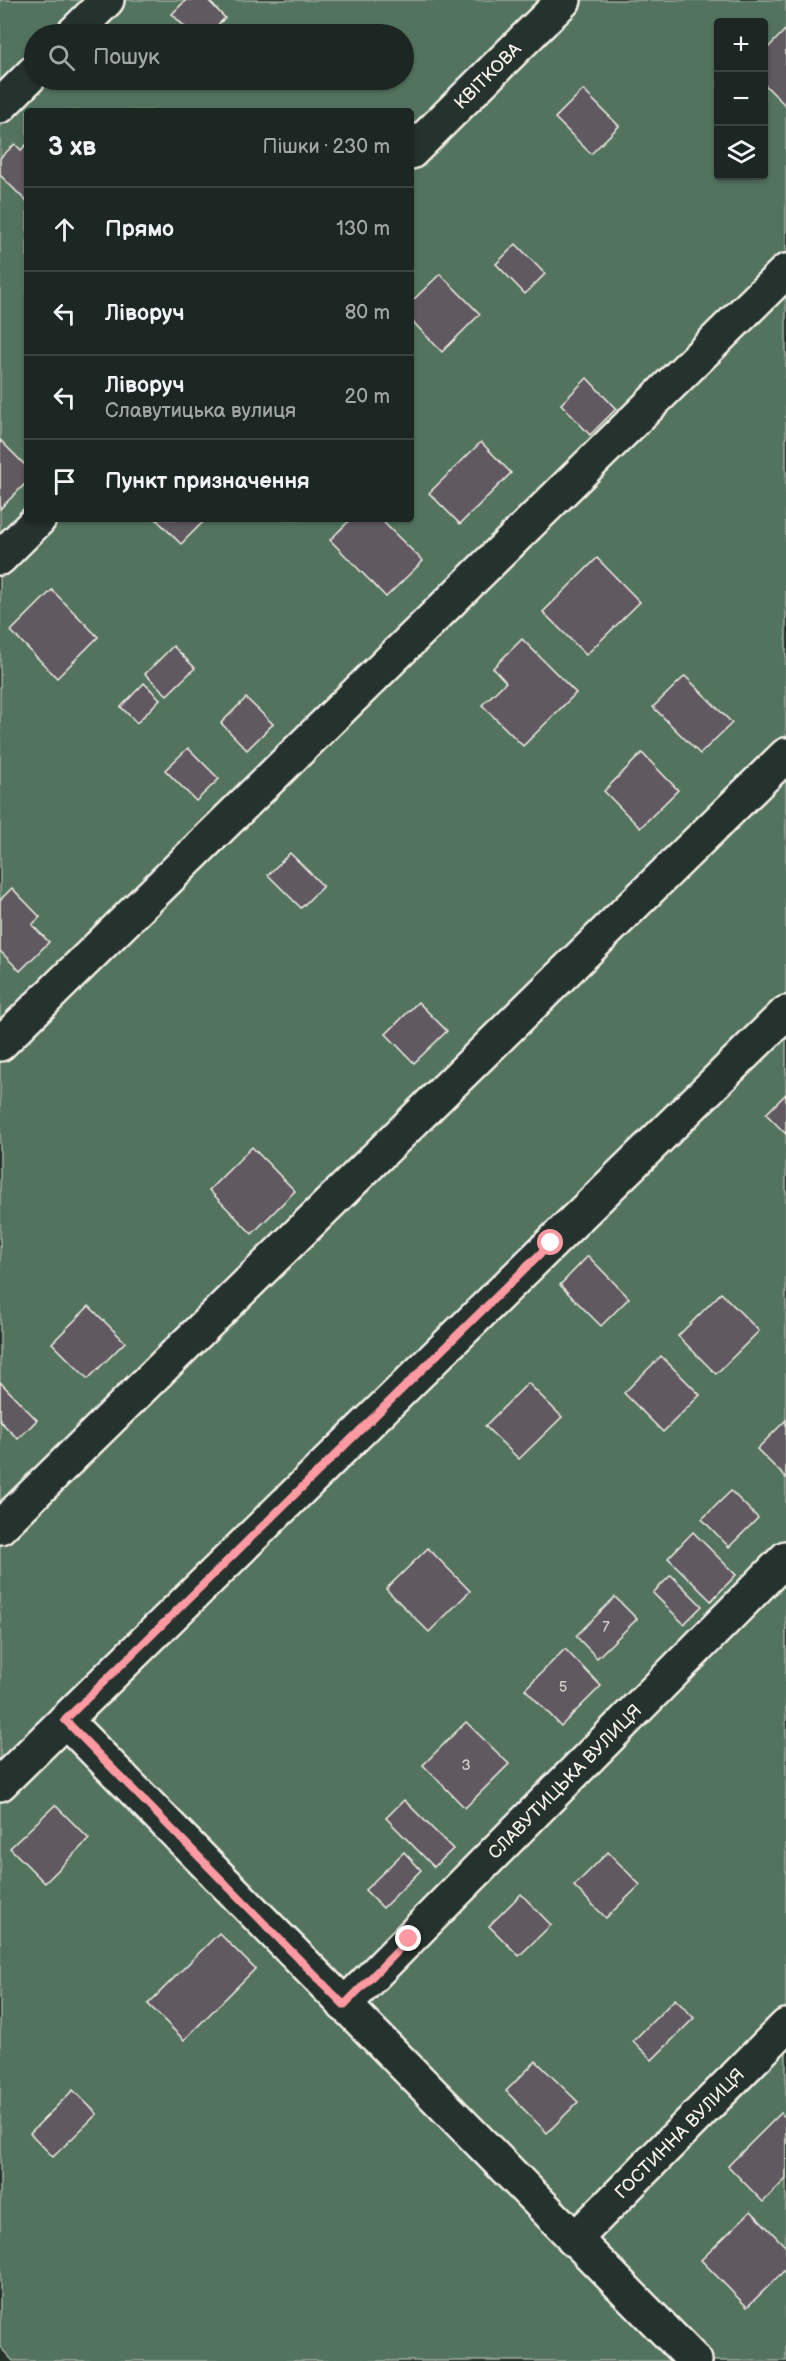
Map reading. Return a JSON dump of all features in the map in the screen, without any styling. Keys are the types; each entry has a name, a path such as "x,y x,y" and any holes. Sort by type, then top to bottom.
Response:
{"street":[{"path":"82,24 107,0"},
{"name":"КВІТКОВА","path":"414,149 564,0"},
{"path":"0,106 24,82"},
{"path":"0,1044 786,271"},
{"path":"0,558 36,522"},
{"path":"0,1527 786,755"},
{"path":"0,1784 786,1013"},
{"name":"СЛАВУТИЦЬКА ВУЛИЦЯ","path":"344,2005 786,1558"},
{"path":"65,1720 695,2361"},
{"name":"ГОСТИННА ВУЛИЦЯ","path":"574,2240 786,2026"}],"green space":[{"path":"0,0 786,0 786,2361 13,2361 0,2347"}],"building":[{"path":"186,0 208,0 225,18 219,24 182,24 172,14"},
{"path":"786,29 786,106 768,88 768,48"},
{"path":"583,90 619,126 591,154 555,118"},
{"path":"15,144 21,150 24,147 24,199 0,175 0,158"},
{"path":"516,244 545,274 525,294 496,264"},
{"path":"440,274 480,314 442,352 414,323 414,299"},
{"path":"587,378 616,409 590,435 561,404"},
{"path":"0,440 24,464 24,485 0,509"},
{"path":"481,442 511,473 460,524 429,493"},
{"path":"159,522 203,522 181,544"},
{"path":"348,522 383,522 423,561 386,597 330,540"},
{"path":"597,558 640,602 586,655 543,612"},
{"path":"52,590 98,637 57,678 11,631"},
{"path":"522,639 576,693 523,746 482,705 506,682 493,668"},
{"path":"173,646 195,668 167,695 145,674"},
{"path":"685,676 732,723 700,754 653,707"},
{"path":"144,683 160,699 137,723 121,707"},
{"path":"246,698 273,724 247,750 221,723"},
{"path":"188,748 219,779 196,801 165,770"},
{"path":"642,753 678,790 640,828 604,791"},
{"path":"290,853 323,886 301,908 268,875"},
{"path":"12,888 40,917 32,925 49,942 20,971 0,951 0,900"},
{"path":"418,1002 447,1031 414,1063 386,1034"},
{"path":"786,1094 786,1134 766,1114"},
{"path":"252,1147 295,1191 252,1234 209,1190"},
{"path":"588,1256 629,1298 601,1326 560,1285"},
{"path":"721,1293 759,1331 716,1374 678,1336"},
{"path":"89,1306 125,1342 88,1379 52,1343"},
{"path":"661,1356 700,1395 663,1432 624,1393"},
{"path":"0,1382 37,1420 18,1439 0,1421"},
{"path":"528,1383 562,1417 519,1459 485,1426"},
{"path":"786,1420 786,1478 757,1449"},
{"path":"731,1491 758,1518 729,1547 702,1519"},
{"path":"693,1532 736,1575 711,1601 668,1558"},
{"path":"428,1548 470,1591 429,1632 386,1589"},
{"path":"671,1575 702,1606 684,1624 653,1593"},
{"path":"615,1597 637,1619 597,1658 576,1636"},
{"path":"565,1649 601,1686 561,1726 525,1689"},
{"path":"466,1722 509,1764 465,1808 423,1765"},
{"path":"404,1800 453,1849 434,1867 386,1818"},
{"path":"55,1805 89,1839 45,1883 10,1848"},
{"path":"404,1852 421,1870 383,1908 365,1890"},
{"path":"608,1852 640,1885 606,1918 574,1886"},
{"path":"521,1894 551,1925 519,1956 489,1926"},
{"path":"219,1933 255,1969 184,2040 148,2004"},
{"path":"675,1999 694,2018 652,2060 633,2041"},
{"path":"536,2061 578,2102 547,2133 506,2091"},
{"path":"73,2090 97,2114 53,2157 30,2133"},
{"path":"781,2113 786,2118 786,2179 763,2202 728,2166"},
{"path":"751,2211 786,2247 786,2269 747,2307 701,2260"}],"route":[{"path":"409,1939 344,2005 65,1720 551,1243"}]}
